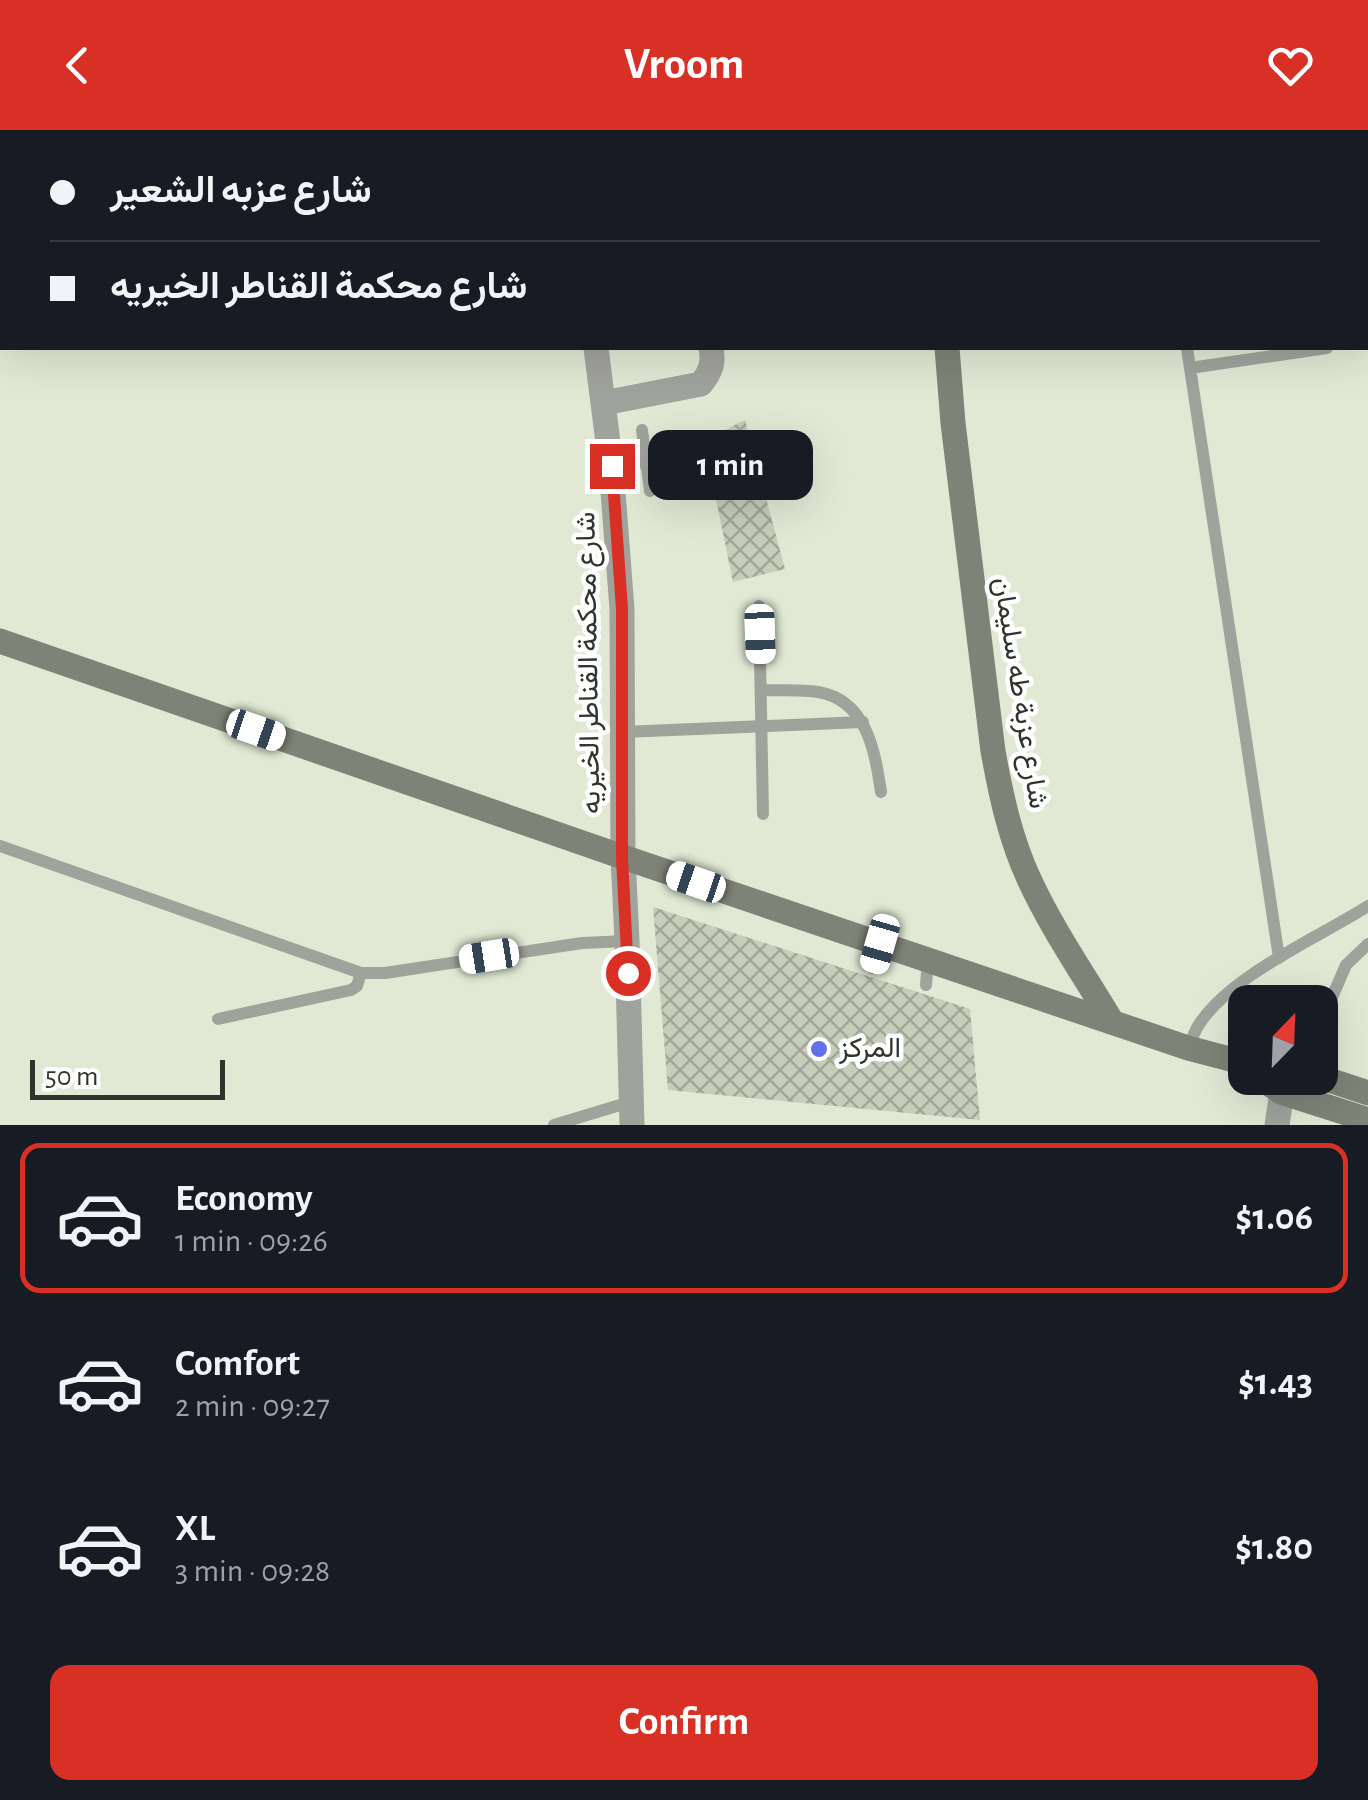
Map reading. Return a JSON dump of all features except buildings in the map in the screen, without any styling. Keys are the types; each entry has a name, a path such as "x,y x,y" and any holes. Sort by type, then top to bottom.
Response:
{"main road":[{"name":"شارع عزبة طه سليمان","path":"947,350 1001,794 1028,877 1112,1022"},
{"path":"0,641 622,858 876,956 1112,1022 1228,1062"},
{"path":"1338,1084 1368,1094"},
{"path":"1310,1095 1368,1120"}],"street":[{"name":"شارع محكمة القناطر الخيريه","path":"596,350 612,466 622,609 622,858 631,1113"},
{"path":"604,403 702,384 714,362 711,350"},
{"path":"1267,1095 1277,1125"}],"lane":[{"path":"1187,350 1279,958"},
{"path":"1190,368 1313,350"},
{"path":"642,430 650,491"},
{"path":"612,466 646,462"},
{"path":"759,606 763,814"},
{"path":"762,690 821,692 845,703 863,722 874,748 881,792"},
{"path":"622,732 863,722"},
{"path":"0,846 361,973 385,973 582,943 627,941"},
{"path":"1188,1048 1199,1025 1245,980 1368,906"},
{"path":"1337,985 1346,965 1368,944"},
{"path":"218,1019 351,990 357,986 361,973"},
{"path":"554,1125 631,1113"}],"place":[{"name":"المركز","path":"819,1049"}],"route":[{"path":"612,466 622,609 622,858 628,973"}]}
